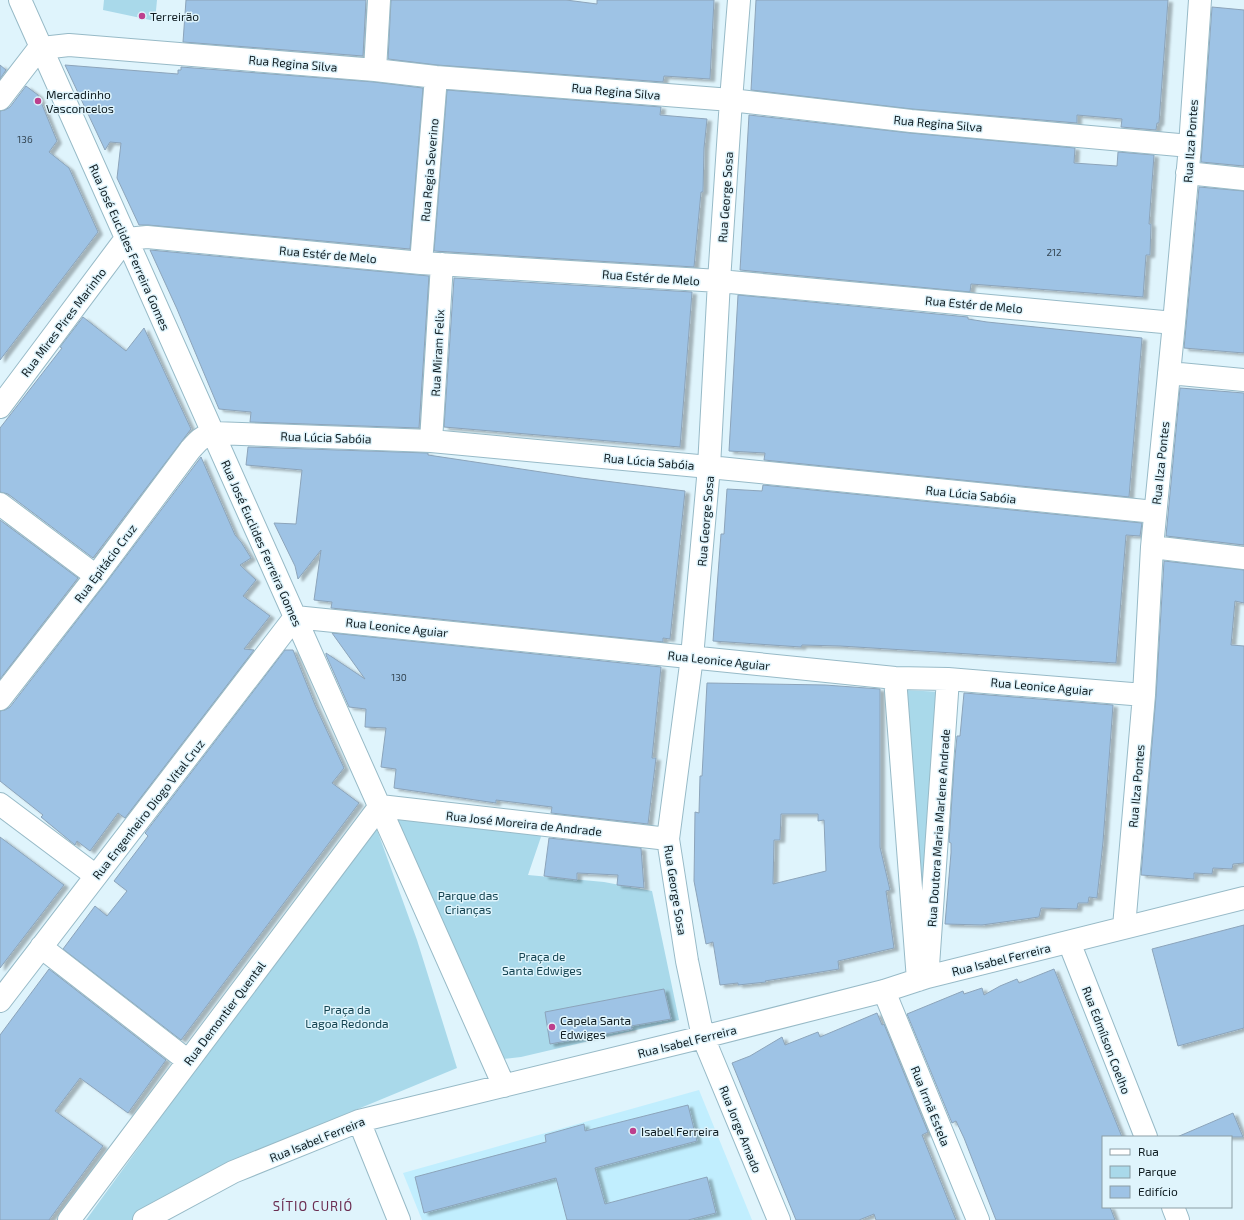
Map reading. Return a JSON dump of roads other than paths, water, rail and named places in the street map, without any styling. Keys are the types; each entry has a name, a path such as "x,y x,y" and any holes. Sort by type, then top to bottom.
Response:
{"street":[{"name":"Rua José Euclides Ferreira Gomes","path":"20,0 504,1086"},
{"path":"375,70 379,0"},
{"name":"Rua George Sosa","path":"703,1037 687,961 668,839 692,657 709,467 719,281 739,0"},
{"name":"Rua Ilza Pontes","path":"1124,927 1144,695 1152,547 1190,146 1200,0"},
{"name":"Rua Regina Silva","path":"42,48 69,45 87,46 375,70 436,77 731,100 911,121 1190,146"},
{"path":"0,99 37,51 42,48"},
{"name":"Rua Regia Severino","path":"432,263 436,77"},
{"path":"1187,173 1244,178"},
{"name":"Rua Estér de Melo","path":"127,239 147,237 432,263 719,281 1174,323"},
{"name":"Rua Mires Pires Marinho","path":"0,407 127,239"},
{"name":"Rua Miram Felix","path":"431,441 432,263"},
{"path":"1169,373 1244,380"},
{"name":"Rua Lúcia Sabóia","path":"213,433 431,441 709,467 1155,512"},
{"name":"Rua Epitácio Cruz","path":"0,699 96,576 198,440 205,435 213,433"},
{"path":"0,504 96,576"},
{"path":"1152,547 1244,558"},
{"name":"Rua Leonice Aguiar","path":"295,617 895,678 948,679 1144,695"},
{"name":"Rua Engenheiro Diogo Vital Cruz","path":"0,1001 295,617"},
{"path":"895,678 922,979"},
{"name":"Rua Doutora Maria Marlene Andrade","path":"922,979 948,679"},
{"path":"0,804 96,876"},
{"name":"Rua José Moreira de Andrade","path":"380,806 668,839"},
{"name":"Rua Demontier Quental","path":"69,1220 380,806"},
{"name":"Rua Isabel Ferreira","path":"144,1220 233,1172 359,1121 703,1037 884,991 922,979 1124,927 1244,898"},
{"name":"Rua Edmílson Coelho","path":"1069,942 1146,1136"},
{"path":"41,947 188,1061"},
{"name":"Rua Irmã Estela","path":"884,991 978,1220"},
{"name":"Rua Jorge Amado","path":"703,1037 779,1220"},
{"path":"359,1121 399,1220"},
{"path":"1173,1208 1178,1220"}],"place":[{"name":"Terreirão","path":"142,16"},
{"name":"Mercadinho Vasconcelos","path":"38,101"},
{"name":"Capela Santa Edwiges","path":"552,1027"},
{"name":"Isabel Ferreira","path":"633,1131"}],"district":[{"name":"SÍTIO CURIÓ","path":"313,1206"}],"park label":[{"name":"Parque das Crianças","path":"468,902"},
{"name":"Praça de Santa Edwiges","path":"542,963"},
{"name":"Praça da Lagoa Redonda","path":"347,1016"}]}
